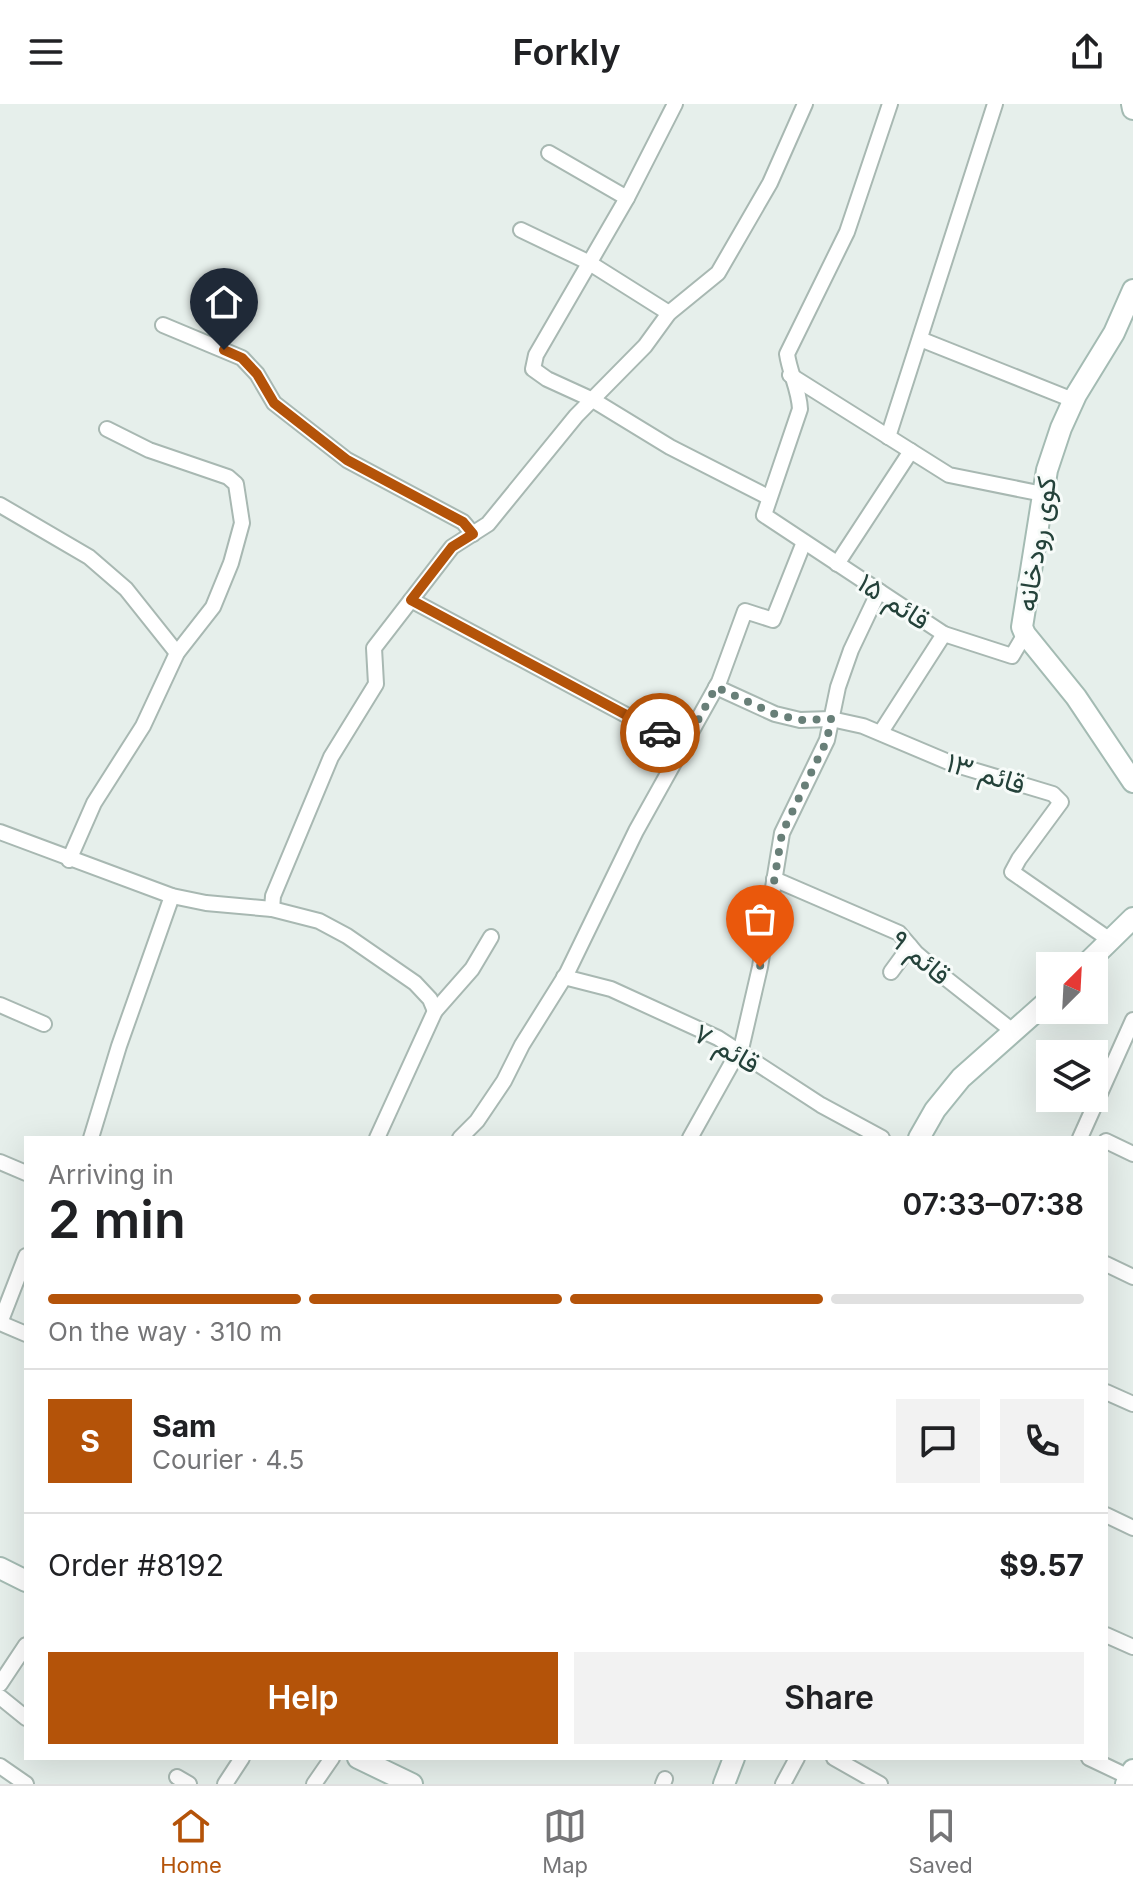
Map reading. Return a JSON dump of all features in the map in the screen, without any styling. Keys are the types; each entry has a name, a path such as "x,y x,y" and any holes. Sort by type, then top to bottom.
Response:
{"street":[{"path":"675,104 627,198 536,355 533,369 547,379 593,400 670,447 768,497 800,409 799,392 790,375 787,354 847,232 890,104"},
{"path":"272,909 273,896 331,757 376,684 374,648 452,547 488,524 576,416 645,346 669,313 718,273 770,183 805,104"},
{"path":"888,437 995,104"},
{"path":"549,153 627,198"},
{"path":"521,230 588,262 669,313"},
{"name":"کوی رودخانه","path":"1133,290 1114,333 1073,400 1056,442 1043,494 1022,627 1076,697 1133,782"},
{"path":"163,325 242,358 257,374 274,403 347,460 463,522 473,534"},
{"path":"920,339 1073,400"},
{"path":"790,375 949,475 1043,494"},
{"path":"69,860 94,803 143,726 177,653 213,607 231,563 242,523 236,484 228,477 149,450 107,429"},
{"path":"837,564 911,451"},
{"name":"قائم ۱۵","path":"768,497 764,515 944,634 1012,656 1025,634"},
{"path":"0,505 89,557 126,589 177,653"},
{"path":"462,1136 477,1121 504,1081 564,977 636,831 716,687 745,611 773,620 804,542"},
{"path":"694,1136 739,1050 760,967 782,833 827,740 838,687 851,650 879,591"},
{"path":"411,600 684,746"},
{"path":"881,732 944,634"},
{"name":"قائم ۱۳","path":"716,687 775,714 800,720 831,719 881,732 953,764 1053,794 1061,802 1012,872 1110,940"},
{"path":"0,832 172,896 206,903 272,909 319,921 347,936 415,983 430,999 435,1011"},
{"name":"قائم ۹","path":"774,879 899,933 943,976 1014,1032"},
{"path":"92,1136 119,1046 172,896"},
{"path":"1098,952 1133,918"},
{"path":"378,1136 435,1011 472,969 491,937"},
{"path":"891,972 910,946"},
{"name":"قائم ۷","path":"564,977 611,989 739,1050 801,1092 878,1136"},
{"path":"0,1005 44,1024"},
{"path":"920,1136 935,1110 961,1078 1036,1012"},
{"path":"1081,1134 1129,1040 1133,1020"},
{"path":"1108,1142 1133,1154"},
{"path":"0,1162 24,1172"},
{"path":"24,1261 0,1323 24,1333"},
{"path":"1108,1265 1133,1277"},
{"path":"1108,1393 1133,1404"},
{"path":"1108,1516 1133,1528"},
{"path":"0,1568 24,1580"},
{"path":"1108,1636 1133,1647"},
{"path":"0,1684 24,1648"},
{"path":"0,1697 24,1716"},
{"path":"225,1784 241,1760"},
{"path":"314,1784 331,1760"},
{"path":"362,1760 412,1784"},
{"path":"724,1784 733,1760"},
{"path":"783,1784 796,1760"},
{"path":"838,1760 880,1784"},
{"path":"1093,1760 1130,1777"},
{"path":"0,1766 26,1784"}],"way so far":[{"path":"660,733 684,746 716,687 775,714 800,720 831,719 827,740 782,833 760,967"}],"route":[{"path":"224,350 242,358 257,374 274,403 347,460 463,522 473,534 452,547 411,600 660,733"}]}
